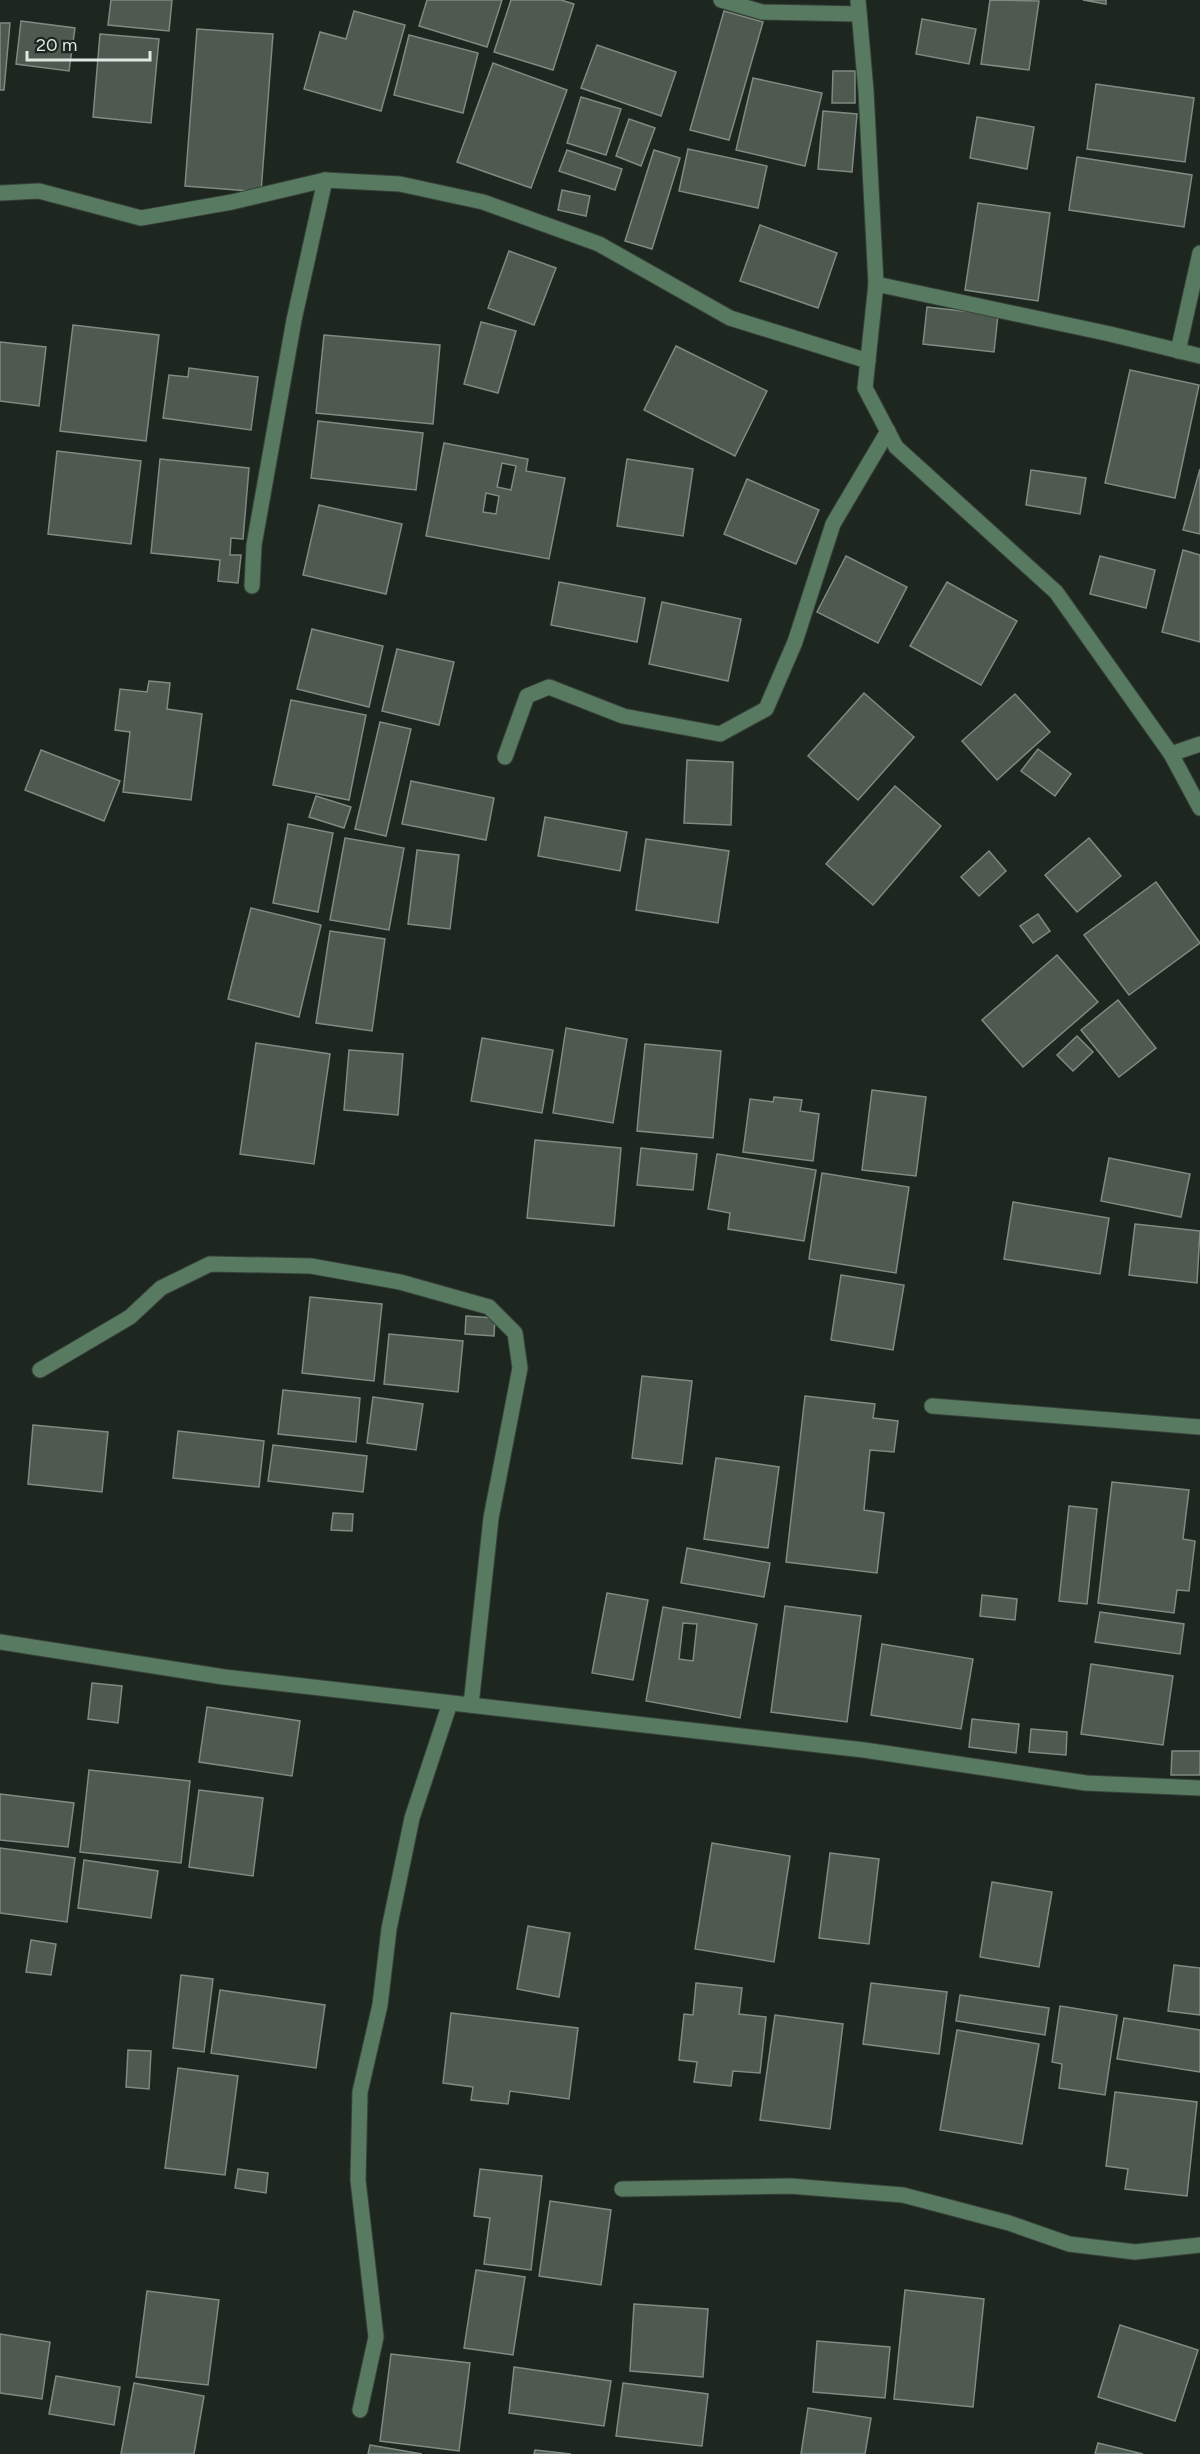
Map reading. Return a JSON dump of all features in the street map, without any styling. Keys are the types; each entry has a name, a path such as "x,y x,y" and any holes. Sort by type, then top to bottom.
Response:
{"street":[{"path":"721,0 762,12 858,7 866,91 876,284 865,388 896,447 1056,592 1171,754 1200,808"},
{"path":"0,193 39,191 141,218 232,202 325,180 400,184 483,202 599,244 729,318 868,361"},
{"path":"252,586 254,545 294,320 325,180"},
{"path":"1178,351 1200,253"},
{"path":"876,284 1110,334 1200,356"},
{"path":"505,757 527,696 549,687 623,716 720,734 766,709 795,642 833,524 888,431"},
{"path":"1171,754 1200,744"},
{"path":"40,1370 130,1317 161,1288 210,1264 311,1266 400,1282 489,1308 515,1333 520,1368 491,1518 471,1705"},
{"path":"932,1406 1200,1427"},
{"path":"0,1642 224,1677 864,1750 1086,1783 1200,1788"},
{"path":"360,2410 376,2337 358,2180 360,2092 380,2005 389,1929 412,1818 450,1703"},
{"path":"622,2189 790,2186 903,2195 1009,2223 1069,2244 1135,2252 1200,2245"}],"building":[{"path":"111,0 172,0 169,31 108,25"},
{"path":"427,0 502,0 487,47 419,26"},
{"path":"511,0 561,0 574,4 553,70 494,52"},
{"path":"990,0 1039,1 1029,70 981,64"},
{"path":"1083,0 1106,0 1106,4"},
{"path":"354,11 405,25 381,111 304,89 320,32 346,39"},
{"path":"724,11 763,22 729,140 690,130"},
{"path":"922,19 976,29 969,64 916,54"},
{"path":"21,21 75,28 69,71 16,64"},
{"path":"0,23 10,23 4,90 0,90"},
{"path":"197,29 273,34 261,192 185,186"},
{"path":"100,34 159,39 151,123 93,117"},
{"path":"409,35 478,53 463,113 394,95"},
{"path":"597,45 676,72 661,116 581,88"},
{"path":"493,63 567,90 531,188 457,162"},
{"path":"833,71 855,71 855,103 832,103"},
{"path":"753,78 822,93 805,166 736,150"},
{"path":"1096,84 1194,98 1185,162 1087,149"},
{"path":"581,97 621,109 606,155 567,143"},
{"path":"823,111 857,114 852,172 818,169"},
{"path":"977,117 1034,127 1027,169 970,158"},
{"path":"629,119 655,128 641,166 616,156"},
{"path":"688,149 767,166 758,208 679,191"},
{"path":"567,150 622,169 615,190 559,171"},
{"path":"654,150 680,158 652,249 625,241"},
{"path":"1077,157 1192,175 1184,227 1069,210"},
{"path":"562,190 590,196 586,216 558,210"},
{"path":"978,203 1050,213 1038,301 965,290"},
{"path":"760,225 837,253 818,308 740,281"},
{"path":"509,251 556,268 534,325 488,308"},
{"path":"927,307 998,315 994,352 923,344"},
{"path":"481,322 516,331 498,393 464,384"},
{"path":"73,325 159,335 146,441 60,431"},
{"path":"324,335 440,345 433,424 316,413"},
{"path":"0,342 46,347 39,406 0,401"},
{"path":"676,346 767,391 735,456 644,410"},
{"path":"189,368 258,377 251,430 163,418 169,375 188,377"},
{"path":"1130,370 1199,385 1175,498 1105,483"},
{"path":"318,421 423,433 416,490 311,478"},
{"path":"444,443 528,459 526,471 565,478 549,559 426,536","holes":["502,463 516,466 511,490 497,487","486,493 499,496 496,514 483,512"]},
{"path":"57,451 141,461 131,544 48,534"},
{"path":"160,459 249,468 243,539 231,538 230,555 241,555 238,583 218,581 220,560 151,553"},
{"path":"627,459 693,469 683,536 617,526"},
{"path":"1200,469 1200,534 1183,530"},
{"path":"1031,470 1086,478 1080,514 1026,505"},
{"path":"747,479 819,510 796,564 724,534"},
{"path":"319,505 402,524 386,594 303,575"},
{"path":"1183,550 1200,555 1200,642 1162,632"},
{"path":"846,556 907,587 878,643 817,612"},
{"path":"1100,556 1155,570 1146,608 1090,594"},
{"path":"559,582 645,598 637,642 551,625"},
{"path":"947,582 1017,621 981,685 910,646"},
{"path":"662,602 741,619 728,681 649,664"},
{"path":"312,629 383,646 369,707 297,689"},
{"path":"397,649 454,662 439,725 382,711"},
{"path":"149,681 170,683 167,709 202,714 191,800 123,792 130,732 115,730 120,689 147,692"},
{"path":"864,693 914,737 858,800 808,756"},
{"path":"1015,694 1050,732 997,780 962,741"},
{"path":"291,700 366,715 349,800 273,785"},
{"path":"380,722 411,729 386,836 355,829"},
{"path":"1038,749 1071,774 1055,796 1021,771"},
{"path":"41,750 120,781 104,821 25,790"},
{"path":"687,760 733,762 731,825 684,823"},
{"path":"411,781 494,798 486,840 402,824"},
{"path":"895,786 941,826 873,905 826,864"},
{"path":"316,796 351,807 344,828 309,817"},
{"path":"545,817 627,832 620,871 538,856"},
{"path":"288,824 333,833 318,912 273,903"},
{"path":"345,838 404,848 389,930 330,920"},
{"path":"1089,838 1121,876 1077,912 1045,875"},
{"path":"646,839 729,851 718,923 636,910"},
{"path":"417,850 459,855 450,929 408,924"},
{"path":"989,851 1006,871 979,896 961,877"},
{"path":"1156,882 1200,943 1129,995 1084,935"},
{"path":"251,908 321,925 299,1017 228,999"},
{"path":"1038,914 1050,931 1033,943 1020,926"},
{"path":"330,931 385,939 372,1031 316,1023"},
{"path":"1057,955 1098,1002 1023,1067 982,1020"},
{"path":"1118,1000 1156,1048 1119,1077 1081,1030"},
{"path":"566,1028 627,1039 613,1123 553,1113"},
{"path":"1077,1036 1093,1052 1073,1071 1057,1055"},
{"path":"482,1038 553,1050 542,1113 471,1101"},
{"path":"256,1043 330,1054 314,1164 240,1154"},
{"path":"645,1044 721,1051 713,1138 637,1131"},
{"path":"349,1050 403,1054 398,1115 344,1110"},
{"path":"872,1090 926,1097 916,1176 862,1170"},
{"path":"774,1097 802,1100 800,1111 819,1114 813,1161 743,1152 750,1099 773,1102"},
{"path":"535,1140 621,1148 614,1226 527,1218"},
{"path":"641,1148 697,1154 693,1190 637,1185"},
{"path":"717,1154 816,1170 804,1241 728,1229 730,1213 708,1209"},
{"path":"1109,1158 1190,1174 1181,1217 1101,1201"},
{"path":"822,1173 909,1187 896,1273 809,1259"},
{"path":"1013,1202 1109,1218 1100,1274 1004,1259"},
{"path":"1135,1224 1200,1231 1197,1283 1129,1275"},
{"path":"841,1275 904,1285 893,1350 831,1340"},
{"path":"310,1297 382,1304 374,1381 302,1373"},
{"path":"466,1316 495,1318 494,1336 465,1334"},
{"path":"389,1334 463,1341 458,1392 384,1384"},
{"path":"642,1376 692,1381 682,1464 632,1458"},
{"path":"283,1390 360,1398 356,1442 278,1434"},
{"path":"805,1396 875,1404 873,1418 898,1421 894,1452 870,1450 864,1510 884,1513 877,1573 786,1562"},
{"path":"373,1397 423,1404 416,1450 367,1443"},
{"path":"33,1425 108,1432 102,1492 28,1484"},
{"path":"178,1431 264,1441 259,1487 173,1478"},
{"path":"273,1445 367,1456 363,1492 268,1481"},
{"path":"716,1458 779,1467 768,1548 704,1539"},
{"path":"1112,1482 1189,1490 1183,1539 1195,1541 1189,1591 1177,1590 1174,1613 1098,1603"},
{"path":"1069,1506 1097,1509 1087,1604 1059,1601"},
{"path":"333,1513 353,1514 352,1531 331,1530"},
{"path":"687,1548 770,1563 764,1597 681,1583"},
{"path":"607,1593 648,1600 633,1680 592,1673"},
{"path":"982,1595 1017,1599 1015,1620 980,1616"},
{"path":"785,1606 861,1616 847,1722 771,1712"},
{"path":"663,1607 757,1624 740,1718 646,1701","holes":["683,1623 697,1624 693,1661 679,1659"]},
{"path":"1100,1612 1184,1624 1180,1654 1095,1642"},
{"path":"882,1644 973,1659 961,1729 871,1715"},
{"path":"1091,1664 1173,1676 1163,1745 1081,1734"},
{"path":"92,1683 122,1686 118,1723 88,1719"},
{"path":"207,1707 300,1721 292,1776 199,1762"},
{"path":"972,1719 1019,1724 1016,1753 969,1747"},
{"path":"1031,1729 1067,1732 1066,1755 1029,1752"},
{"path":"1172,1751 1200,1751 1200,1775 1171,1775"},
{"path":"89,1770 190,1781 181,1863 80,1852"},
{"path":"199,1790 263,1798 253,1876 189,1867"},
{"path":"0,1794 74,1803 68,1847 0,1840"},
{"path":"712,1843 790,1856 774,1962 695,1949"},
{"path":"0,1848 75,1858 67,1922 0,1913"},
{"path":"830,1853 879,1859 869,1944 819,1938"},
{"path":"84,1860 158,1871 151,1918 78,1908"},
{"path":"992,1882 1052,1892 1039,1967 980,1957"},
{"path":"528,1926 570,1933 559,1997 517,1989"},
{"path":"31,1940 56,1944 51,1975 26,1972"},
{"path":"1174,1965 1200,1968 1200,2015 1168,2011"},
{"path":"181,1975 213,1979 204,2052 173,2048"},
{"path":"696,1983 742,1988 739,2014 766,2017 760,2073 733,2071 731,2086 694,2082 697,2062 679,2060 684,2014 693,2015"},
{"path":"871,1983 947,1992 939,2054 863,2044"},
{"path":"220,1990 325,2005 316,2068 211,2053"},
{"path":"960,1995 1049,2008 1045,2035 956,2021"},
{"path":"1060,2006 1117,2015 1105,2095 1059,2088 1062,2064 1052,2062"},
{"path":"451,2013 578,2028 569,2099 510,2091 508,2104 471,2100 473,2087 443,2083"},
{"path":"775,2015 843,2024 830,2129 760,2120"},
{"path":"1124,2018 1200,2030 1200,2072 1117,2059"},
{"path":"957,2030 1039,2044 1022,2144 940,2130"},
{"path":"128,2050 151,2051 149,2089 126,2087"},
{"path":"178,2068 238,2076 225,2175 165,2168"},
{"path":"1115,2092 1197,2102 1187,2196 1125,2189 1128,2169 1106,2166"},
{"path":"238,2169 268,2173 266,2193 235,2188"},
{"path":"480,2169 542,2176 531,2270 484,2264 490,2218 474,2216"},
{"path":"550,2201 611,2210 601,2285 539,2276"},
{"path":"476,2270 525,2277 513,2355 464,2348"},
{"path":"905,2290 984,2299 973,2407 894,2399"},
{"path":"147,2291 219,2300 208,2385 136,2377"},
{"path":"634,2304 708,2309 703,2377 630,2371"},
{"path":"1120,2325 1198,2350 1175,2421 1098,2397"},
{"path":"0,2334 50,2342 42,2399 0,2393"},
{"path":"817,2341 890,2347 885,2398 813,2392"},
{"path":"391,2354 470,2363 459,2451 380,2441"},
{"path":"514,2367 611,2381 604,2426 509,2413"},
{"path":"56,2376 120,2387 114,2425 49,2414"},
{"path":"134,2383 204,2396 194,2454 121,2454"},
{"path":"623,2383 708,2394 702,2446 616,2436"},
{"path":"808,2408 871,2418 865,2454 801,2454"},
{"path":"1098,2443 1143,2454 1095,2454"},
{"path":"370,2445 422,2454 368,2454"},
{"path":"535,2450 571,2454 534,2454"}]}
